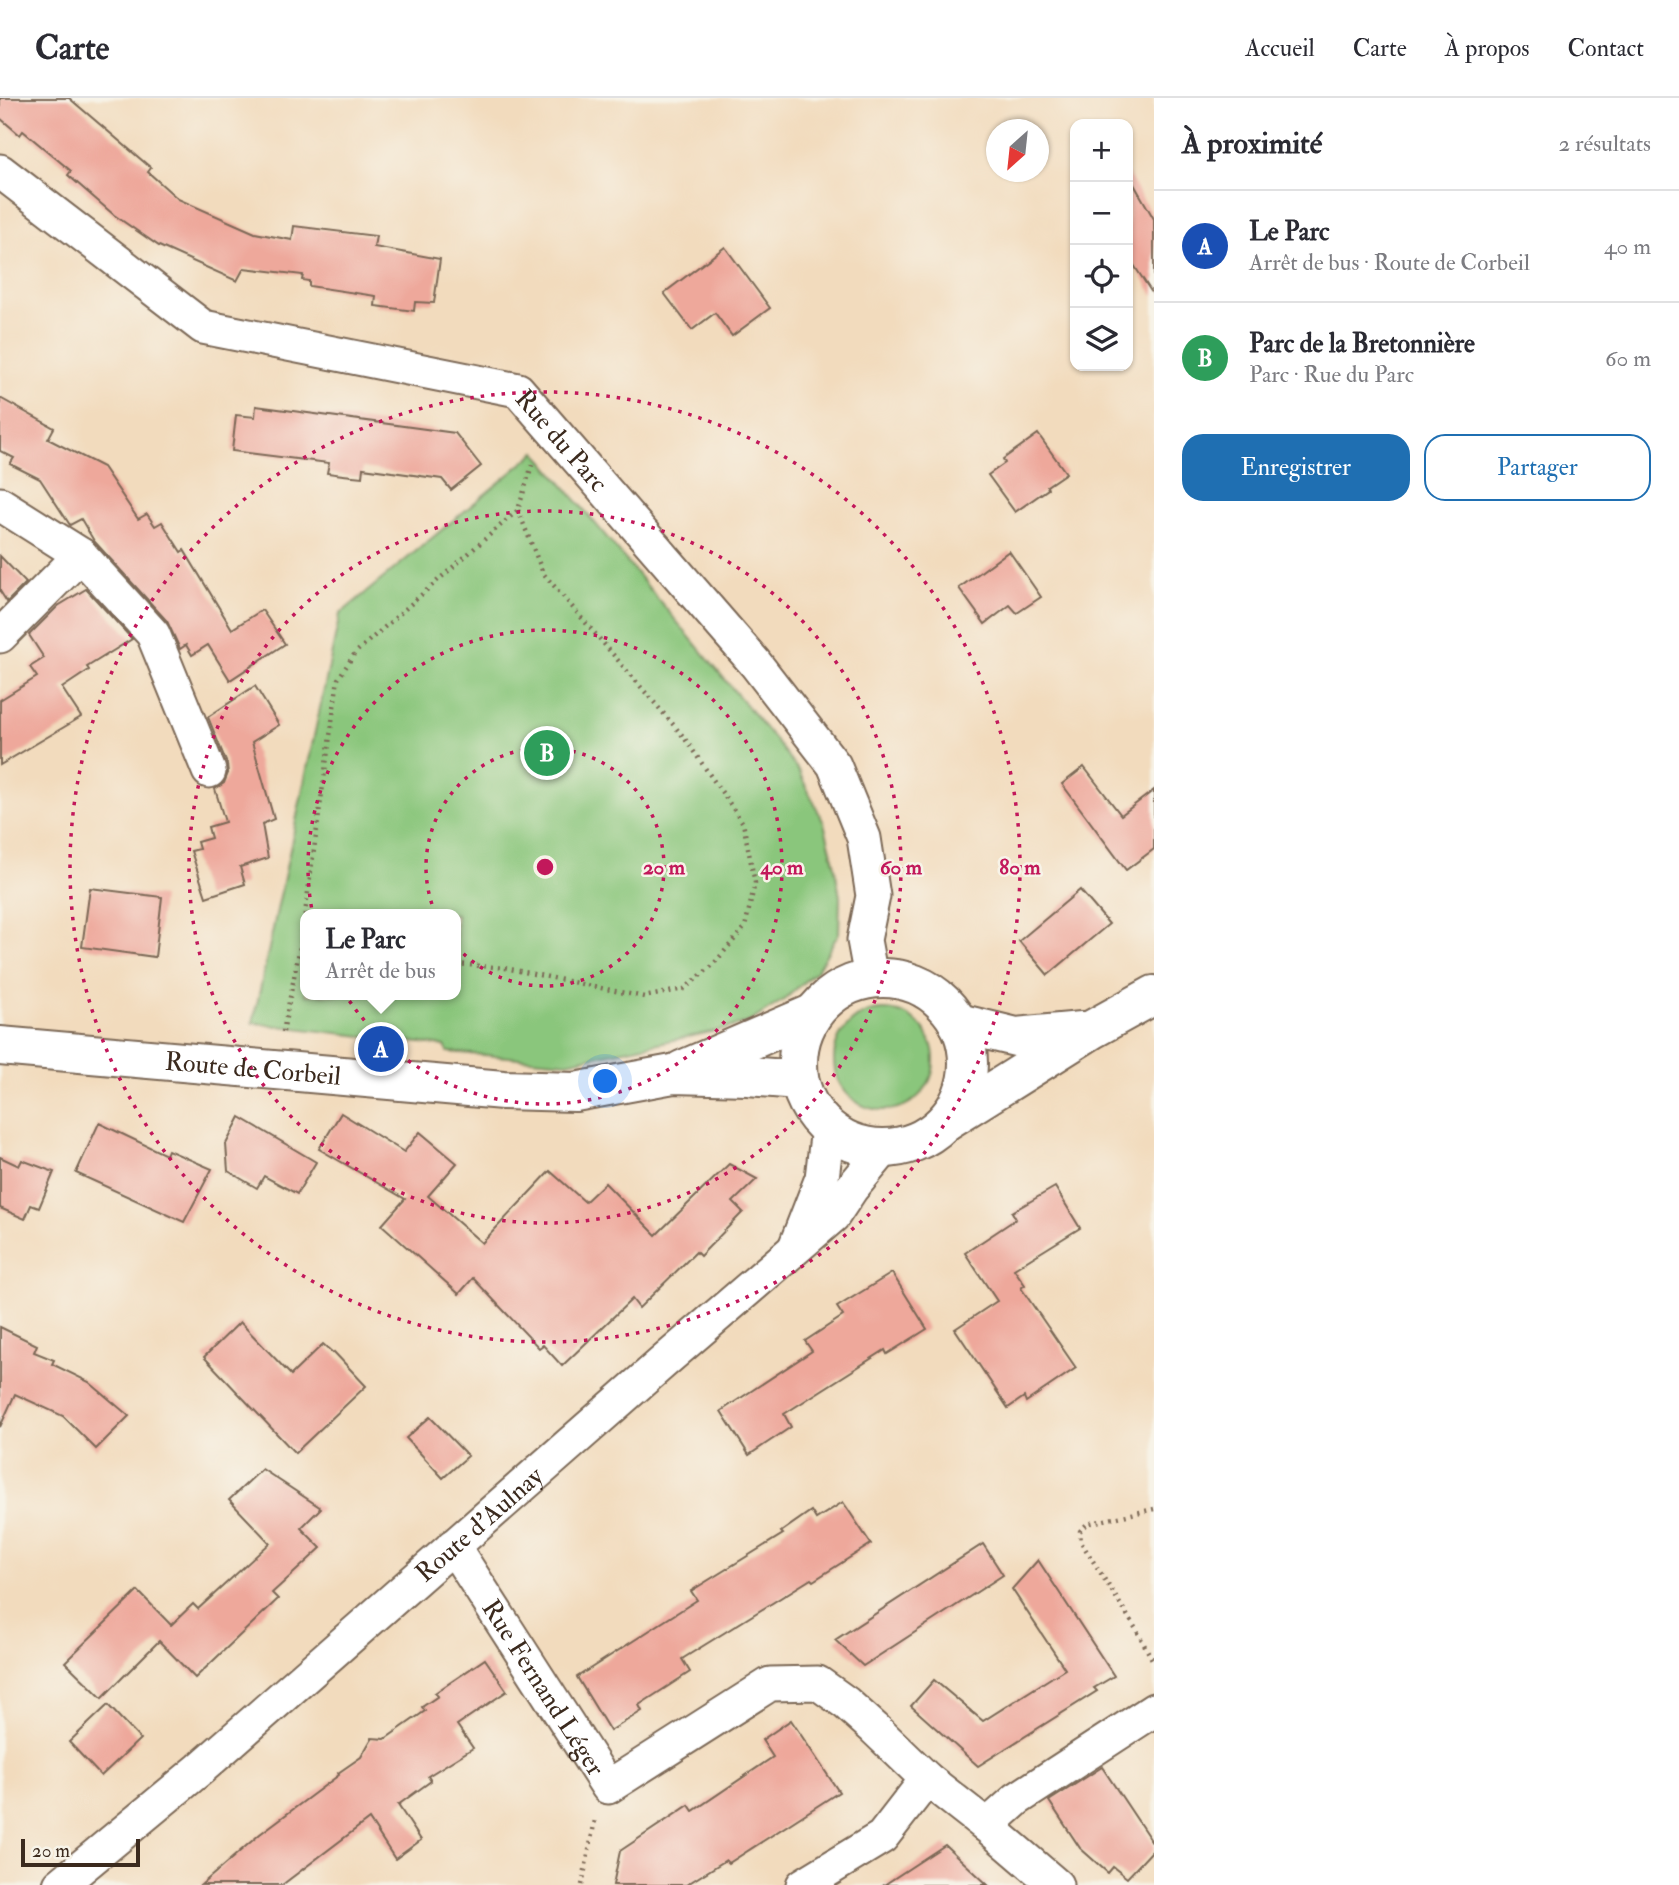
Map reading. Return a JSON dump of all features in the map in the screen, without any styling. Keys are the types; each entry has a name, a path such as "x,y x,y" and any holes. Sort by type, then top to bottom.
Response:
{"main road":[{"path":"946,1121 961,1100 968,1074 967,1047 958,1023 943,1002 922,986 897,979 871,978 849,985 829,997 812,1014 803,1032 798,1052 798,1080 813,1113 828,1128 845,1139 865,1146 885,1148 907,1145 928,1136 946,1121 1091,1030 1154,995"},
{"name":"Route de Corbeil","path":"673,1074 812,1014"},
{"path":"958,1023 1016,1037 1091,1030"},
{"name":"Route de Corbeil","path":"0,1046 503,1090 575,1092 673,1074 798,1080"}],"street":[{"name":"Rue du Parc","path":"0,171 203,327 519,390 755,663 834,765 864,838 873,896 864,940 871,978"},
{"path":"0,504 81,555 153,634 209,771"},
{"path":"0,636 81,555"},
{"path":"794,1250 822,1178 828,1128"},
{"name":"Route d'Aulnay","path":"60,1885 200,1769 833,1216 851,1189 885,1148"},
{"name":"Rue Fernand Léger","path":"453,1546 608,1787 770,1684 818,1683 846,1703 927,1779 1056,1885"},
{"path":"987,1826 1017,1799 1154,1710"},
{"path":"803,1885 882,1837 927,1779"}],"path":[{"path":"308,909 338,679 355,653 518,510 546,422"},
{"path":"461,964 505,968 644,997 684,989 712,966 745,927 755,883 743,823 683,736 544,573 518,510"},
{"path":"275,1070 300,960"},
{"path":"1154,1509 1087,1524 1080,1531 1081,1542 1136,1629 1154,1663"},
{"path":"582,1885 598,1807 608,1787"}],"green space":[{"path":"536,452 798,770 824,823 834,862 840,897 839,933 817,970 785,999 749,1022 567,1062 448,1052 445,1046 253,1023 340,614"},
{"path":"884,1010 903,1014 920,1024 930,1041 934,1060 930,1079 920,1096 903,1106 884,1110 865,1106 848,1096 838,1079 834,1060 838,1041 848,1024 865,1014"}],"building":[{"path":"0,98 69,98 151,168 148,172 178,199 255,233 292,240 294,226 376,236 374,247 440,259 434,303 415,302 414,311 375,306 376,296 309,286 309,281 302,280 303,275 244,268 237,281 159,246 114,215 68,175 71,171 23,131 20,135 0,118"},
{"path":"1133,183 1154,219 1154,296 1133,264"},
{"path":"725,247 770,308 732,336 715,313 692,330 664,293"},
{"path":"0,398 54,428 48,439 103,467 138,519 147,514 155,526 162,522 181,552 184,550 232,629 262,610 285,644 230,680 208,645 192,655 186,645 180,649 167,621 94,541 81,519 70,525 40,479 10,464 14,458 0,451"},
{"path":"256,406 455,433 481,466 451,490 442,479 363,468 362,477 327,473 329,463 232,451 236,415 255,417"},
{"path":"1038,434 1066,473 1015,512 988,475 1005,463 1003,459"},
{"path":"1009,551 1041,597 1017,613 1010,605 985,624 959,588"},
{"path":"0,556 26,583 7,602 0,591"},
{"path":"86,589 132,639 87,667 89,670 62,688 81,717 0,765 0,700 37,677 30,667 44,658 29,635 58,606"},
{"path":"255,686 279,725 252,742 274,819 262,824 268,858 240,867 245,884 206,897 191,851 199,849 197,842 211,838 208,827 225,822 215,789 224,783 228,773 208,717"},
{"path":"1084,767 1121,815 1154,790 1154,849 1126,870 1062,784"},
{"path":"90,888 162,897 155,957 82,947"},
{"path":"1080,890 1109,924 1048,975 1019,941"},
{"path":"341,1113 404,1152 420,1132 457,1163 428,1196 482,1243 550,1171 585,1202 605,1183 656,1235 729,1164 757,1179 733,1202 743,1212 700,1256 696,1252 639,1308 632,1299 562,1366 543,1345 539,1348 473,1278 459,1294 382,1225 405,1199 319,1149"},
{"path":"240,1117 316,1162 297,1194 264,1176 257,1188 228,1171 226,1144"},
{"path":"99,1123 166,1155 168,1150 212,1169 184,1222 76,1173"},
{"path":"0,1157 19,1166 22,1160 54,1172 39,1208 31,1205 25,1219 0,1208"},
{"path":"1055,1187 1080,1228 1014,1269 1025,1285 1021,1288 1076,1368 1026,1402 1024,1397 1008,1408 955,1329 997,1301 965,1253 1016,1219 1012,1212"},
{"path":"892,1273 927,1329 887,1354 885,1350 784,1414 791,1427 749,1455 721,1411 812,1351 805,1341 843,1316 837,1307"},
{"path":"240,1322 291,1375 323,1344 366,1386 295,1453 204,1357"},
{"path":"0,1327 37,1345 34,1352 54,1360 52,1364 89,1382 129,1416 96,1449 63,1416 15,1394 0,1427"},
{"path":"430,1417 468,1456 443,1478 406,1438"},
{"path":"262,1469 321,1508 301,1528 321,1548 272,1593 278,1599 195,1678 159,1641 102,1698 65,1662 138,1591 171,1625 193,1604 198,1609 270,1543 229,1500"},
{"path":"843,1502 871,1544 682,1659 690,1672 639,1705 642,1711 610,1731 577,1677 697,1600 691,1591 783,1534 781,1532 811,1511 816,1519"},
{"path":"983,1544 1003,1575 863,1666 835,1640"},
{"path":"1038,1560 1114,1676 1094,1688 1097,1691 978,1766 911,1706 934,1680 983,1721 1065,1669 1012,1589"},
{"path":"485,1659 507,1691 457,1725 473,1748 428,1776 431,1781 398,1805 421,1840 395,1859 369,1819 282,1885 201,1885 260,1834 361,1757 372,1738 385,1739 425,1711 422,1707 438,1696 435,1693"},
{"path":"108,1705 140,1739 101,1776 69,1742"},
{"path":"791,1720 839,1792 729,1863 726,1860 686,1885 613,1885 620,1851 689,1805 693,1811 773,1757 762,1740"},
{"path":"1102,1767 1154,1845 1154,1849 1127,1878 1113,1867 1108,1873 1080,1848 1049,1801"},
{"path":"945,1845 988,1885 884,1885"}],"place":[{"name":"Parc de la Bretonnière","path":"547,753"},
{"name":"Le Parc","path":"381,1049"}]}
